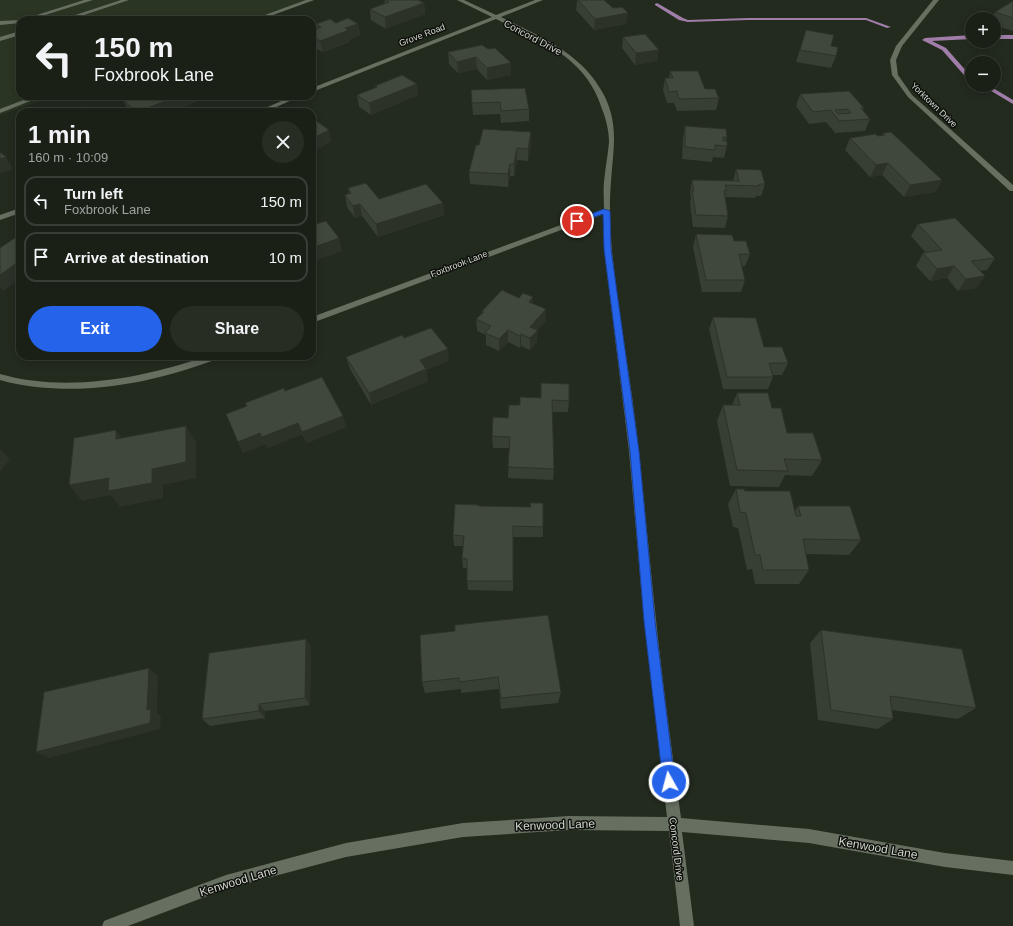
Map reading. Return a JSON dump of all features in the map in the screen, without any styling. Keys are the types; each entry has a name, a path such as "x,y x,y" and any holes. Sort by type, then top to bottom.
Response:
{"street":[{"path":"35,16 90,0"},
{"path":"76,16 126,0"},
{"path":"296,0 302,3"},
{"path":"265,16 311,0"},
{"name":"Concord Drive","path":"460,0 544,40 562,51 578,64 591,78 602,98 609,119 612,141 607,184 606,211 608,249 634,451 650,621 687,926"},
{"name":"Grove Road","path":"316,88 540,0"},
{"name":"Yorktown Drive","path":"936,0 915,24 895,53 892,61 894,74 901,86 910,96 1013,190"},
{"path":"0,23 16,21"},
{"path":"0,39 16,34"},
{"path":"0,111 29,100"},
{"path":"269,108 288,100"},
{"name":"Foxbrook Lane","path":"316,318 606,211"},
{"path":"0,218 16,212"},
{"path":"0,377 47,385 86,386 119,383 166,373 205,360"},
{"name":"Kenwood Lane","path":"109,926 226,882 346,850 462,830 569,823 674,824 809,836 945,860 1013,868"}],"shaded area":[{"path":"0,0 316,0 272,16 16,16 16,100 42,100 0,115"}],"building":[{"path":"384,0 418,0 424,3 385,17 370,9 389,2"},
{"path":"578,0 604,0 613,8 622,7 628,13 595,19"},
{"path":"1013,1 1013,18 1001,14 1001,12 995,12"},
{"path":"348,18 358,24 345,28 349,30 320,41 316,39 316,29 321,27 316,24 330,19 336,23"},
{"path":"806,30 834,35 831,46 838,47 836,56 800,50"},
{"path":"645,34 659,50 636,53 623,37"},
{"path":"482,45 488,49 495,48 511,63 487,68 476,57 457,62 448,52"},
{"path":"670,71 698,71 705,89 715,89 719,98 679,99 677,91 669,92 665,78 673,78"},
{"path":"402,75 417,84 369,103 357,95 377,87 375,86"},
{"path":"525,88 529,109 501,111 500,102 472,103 471,90"},
{"path":"849,91 864,108 861,108 870,119 839,121 831,110 813,112 800,94","holes":["848,109 851,113 838,114 835,110"]},
{"path":"123,100 168,100 147,108 132,108"},
{"path":"316,121 329,130 316,137"},
{"path":"685,126 726,129 727,137 723,137 723,141 727,141 727,146 715,145 715,150 685,147"},
{"path":"483,129 531,132 528,149 517,148 514,164 510,164 508,174 469,172 476,145 479,145"},
{"path":"891,132 942,180 910,185 888,163 876,165 850,138 875,134 878,136 885,135 883,133"},
{"path":"0,152 6,157 0,159"},
{"path":"736,169 761,170 765,184 759,184 759,186 725,185 727,191 724,190 728,216 696,215 692,180 739,181"},
{"path":"366,183 379,199 426,184 443,203 376,224 360,204 353,206 345,195 351,193 348,188"},
{"path":"955,218 995,258 971,261 985,276 966,279 954,266 937,269 923,253 942,250 918,224"},
{"path":"326,221 339,238 316,247 316,224"},
{"path":"696,234 732,235 734,241 746,241 750,254 739,254 745,280 706,280"},
{"path":"16,237 16,264 0,275 0,248"},
{"path":"502,290 519,298 523,293 533,297 529,302 546,309 530,327 538,330 530,338 521,334 520,336 508,330 499,339 485,333 491,326 476,319 484,312 482,311"},
{"path":"713,317 756,318 764,347 782,347 788,363 769,363 773,377 727,377"},
{"path":"431,328 448,349 420,360 426,369 369,393 346,357 402,335 404,338"},
{"path":"322,377 343,416 302,432 298,423 262,437 260,433 238,442 226,414 247,406 245,403 284,388 285,391"},
{"path":"541,383 569,384 569,401 552,400 554,469 508,467 510,437 492,436 493,417 508,418 509,405 520,405 520,397 541,398"},
{"path":"737,393 768,393 772,408 781,408 787,433 813,433 822,460 784,459 788,471 737,470 723,405 740,405"},
{"path":"186,426 186,462 152,469 152,483 108,491 109,478 69,485 74,438 116,430 116,439"},
{"path":"736,489 744,489 745,491 790,491 796,516 801,516 798,506 850,506 861,540 803,539 809,570 763,570 760,555 755,555 746,513 740,512"},
{"path":"530,503 543,503 543,527 513,526 513,581 467,581 467,559 462,558 464,536 453,535 455,504 531,507"},
{"path":"548,615 561,692 501,698 498,677 459,682 459,678 422,682 420,635 455,631 455,625"},
{"path":"821,630 962,649 976,708 890,696 893,719 831,710"},
{"path":"306,639 305,698 259,704 259,711 202,719 209,653"},
{"path":"149,668 147,710 151,709 150,723 36,752 44,692"}],"waterway":[{"path":"657,4 681,19 688,21 748,19 866,19 889,27"},
{"path":"926,40 965,37"},
{"path":"1001,37 1013,37"},
{"path":"925,40 944,49 965,73"},
{"path":"996,92 1013,102"}],"route":[{"path":"577,221 606,211 608,249 634,451 650,621 669,782"}]}
